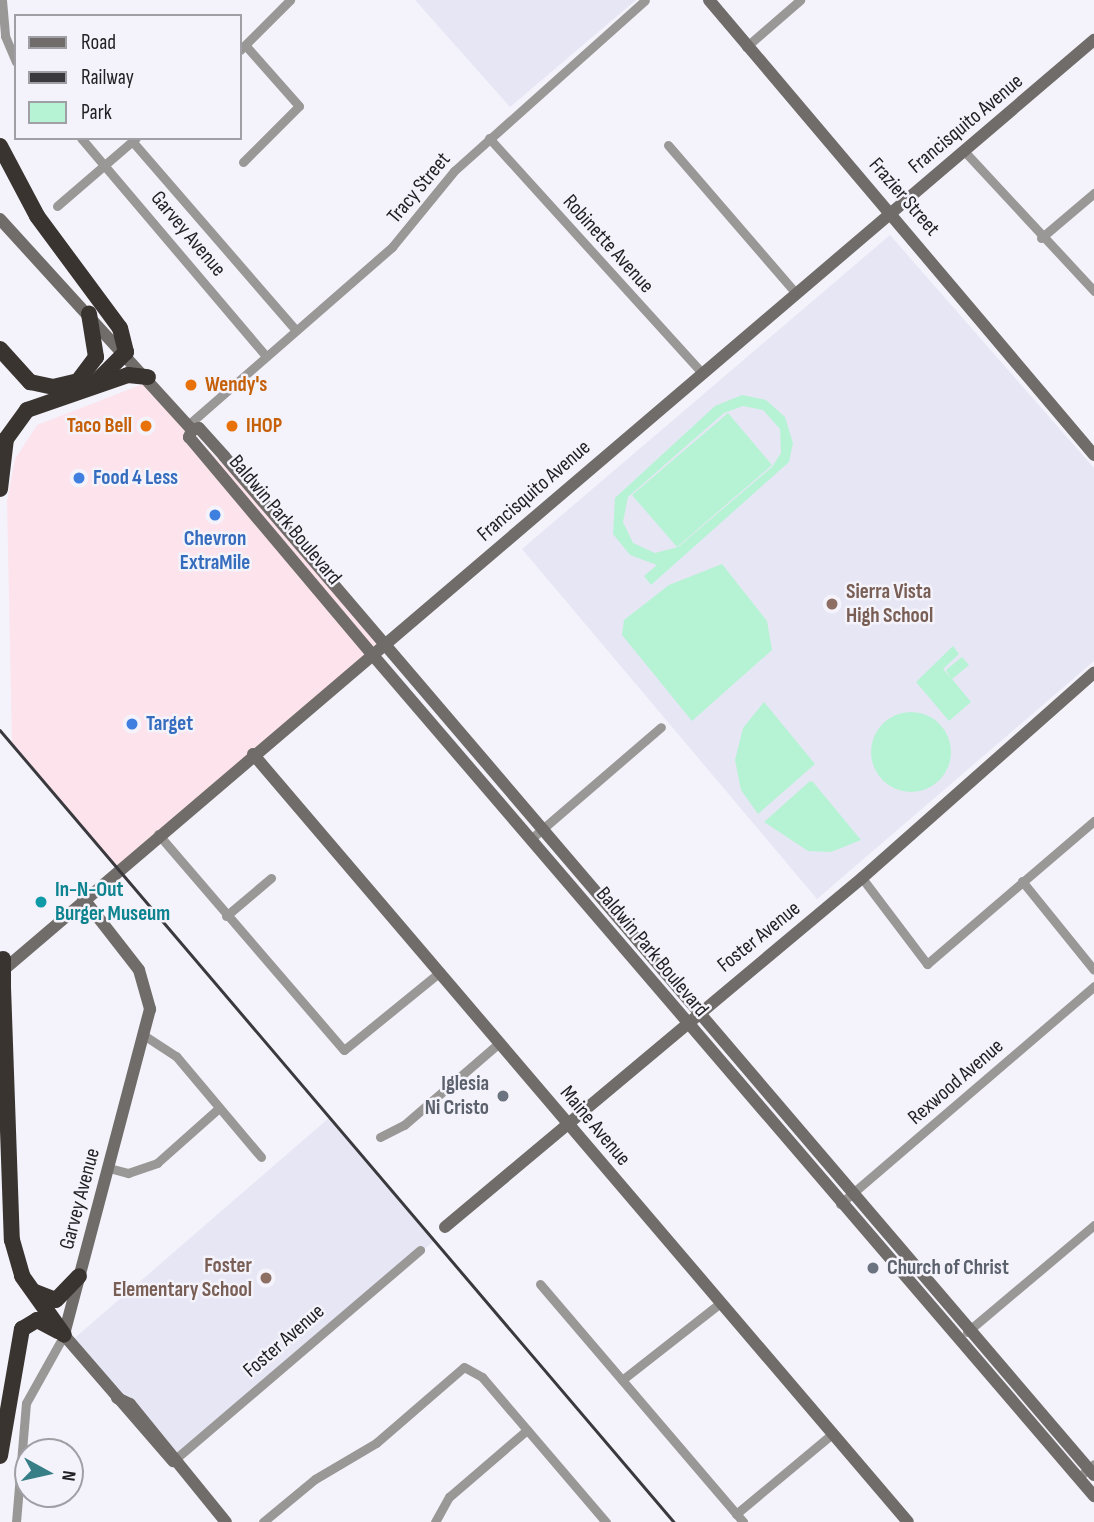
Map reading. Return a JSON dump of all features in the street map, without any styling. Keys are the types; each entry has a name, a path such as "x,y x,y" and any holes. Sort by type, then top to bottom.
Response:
{"highway":[{"path":"0,146 37,216 120,328 126,352 92,386"},
{"path":"0,349 30,382 52,387 78,381 96,358 89,314"},
{"path":"0,489 6,439 18,418 92,386 148,377"},
{"path":"2,968 10,1219 14,1254 29,1287 64,1335"},
{"path":"29,1287 56,1300 79,1276"},
{"path":"0,1456 22,1329 43,1321 64,1335"}],"street":[{"path":"2,0 5,36 14,57"},
{"path":"243,162 299,106 242,48 290,0"},
{"name":"Tracy Street","path":"190,428 265,355 424,215 454,171 489,138 645,0"},
{"name":"Frazier Street","path":"709,0 746,47 892,211 1094,455"},
{"path":"746,47 800,0"},
{"name":"Francisquito Avenue","path":"2,968 1094,40"},
{"name":"Robinette Avenue","path":"489,138 702,373"},
{"name":"Garvey Avenue","path":"83,140 265,355"},
{"path":"57,206 134,140 296,330"},
{"path":"668,145 795,292"},
{"path":"965,152 1041,238 1094,291"},
{"path":"1041,238 1094,193"},
{"name":"Baldwin Park Boulevard","path":"0,219 148,377 190,428 189,437 271,534 544,828 854,1192 962,1336"},
{"name":"Baldwin Park Boulevard","path":"190,428 199,428 312,561 377,649 532,838 840,1204 1088,1471 1094,1496"},
{"path":"271,534 312,561"},
{"name":"Foster Avenue","path":"445,1227 685,1022 862,878 1094,673"},
{"path":"532,838 661,727"},
{"name":"Maine Avenue","path":"253,754 500,1042 719,1304 908,1522"},
{"path":"862,878 927,964 1094,821"},
{"path":"158,834 344,1050 440,972"},
{"path":"226,916 271,878"},
{"path":"1023,881 1094,971"},
{"name":"Garvey Avenue","path":"16,1522 26,1403 64,1335 150,1009 144,978 83,898"},
{"name":"Rexwood Avenue","path":"840,1204 1094,986"},
{"path":"145,1036 176,1056 261,1157"},
{"path":"380,1137 404,1125 500,1042"},
{"path":"109,1168 128,1172 157,1163 219,1108"},
{"path":"962,1336 1094,1225"},
{"name":"Foster Avenue","path":"173,1461 420,1250"},
{"path":"540,1284 739,1518 832,1434"},
{"path":"622,1380 719,1304"},
{"path":"64,1335 226,1522"},
{"path":"263,1522 315,1479 376,1443 464,1367 482,1377 606,1522"},
{"path":"435,1522 449,1497 527,1430"}],"shaded area":[{"path":"415,0 636,0 510,107"},
{"name":"Sierra Vista High School","path":"890,235 1094,468 1094,661 817,899 522,549"},
{"path":"143,384 278,520 382,645 118,869 12,744 7,501 15,459 37,425"},
{"name":"Foster Elementary School","path":"330,1117 434,1241 173,1461 70,1342"}],"green space":[{"path":"742,395 766,400 785,417 793,443 789,462 651,585 644,576 657,565 630,555 613,534 615,498 715,406","holes":["743,406 763,410 780,429 781,453 772,467 678,547 655,553 633,543 623,522 628,497 724,413"]},
{"path":"728,413 772,465 677,547 632,495"},
{"path":"722,564 767,621 772,650 692,721 622,635 624,620 669,585"},
{"path":"953,646 959,654 943,669 951,678 946,670 962,657 969,665 952,679 971,702 949,721 916,682"},
{"path":"764,702 815,764 758,814 741,790 735,760 743,728"},
{"path":"911,712 926,715 939,724 948,737 951,752 948,767 939,780 926,789 911,792 896,789 883,780 874,767 871,752 874,737 883,724 896,715"},
{"path":"810,781 861,840 831,852 808,851 764,822"}],"railway":[{"path":"0,730 674,1522"}],"place":[{"name":"Wendy's","path":"191,385"},
{"name":"Taco Bell","path":"146,426"},
{"name":"IHOP","path":"232,426"},
{"name":"Food 4 Less","path":"79,478"},
{"name":"Chevron ExtraMile","path":"215,515"},
{"name":"Sierra Vista High School","path":"832,604"},
{"name":"Target","path":"132,724"},
{"name":"In-N-Out Burger Museum","path":"41,902"},
{"name":"Iglesia Ni Cristo","path":"503,1096"},
{"name":"Church of Christ","path":"873,1268"},
{"name":"Foster Elementary School","path":"266,1278"}]}
